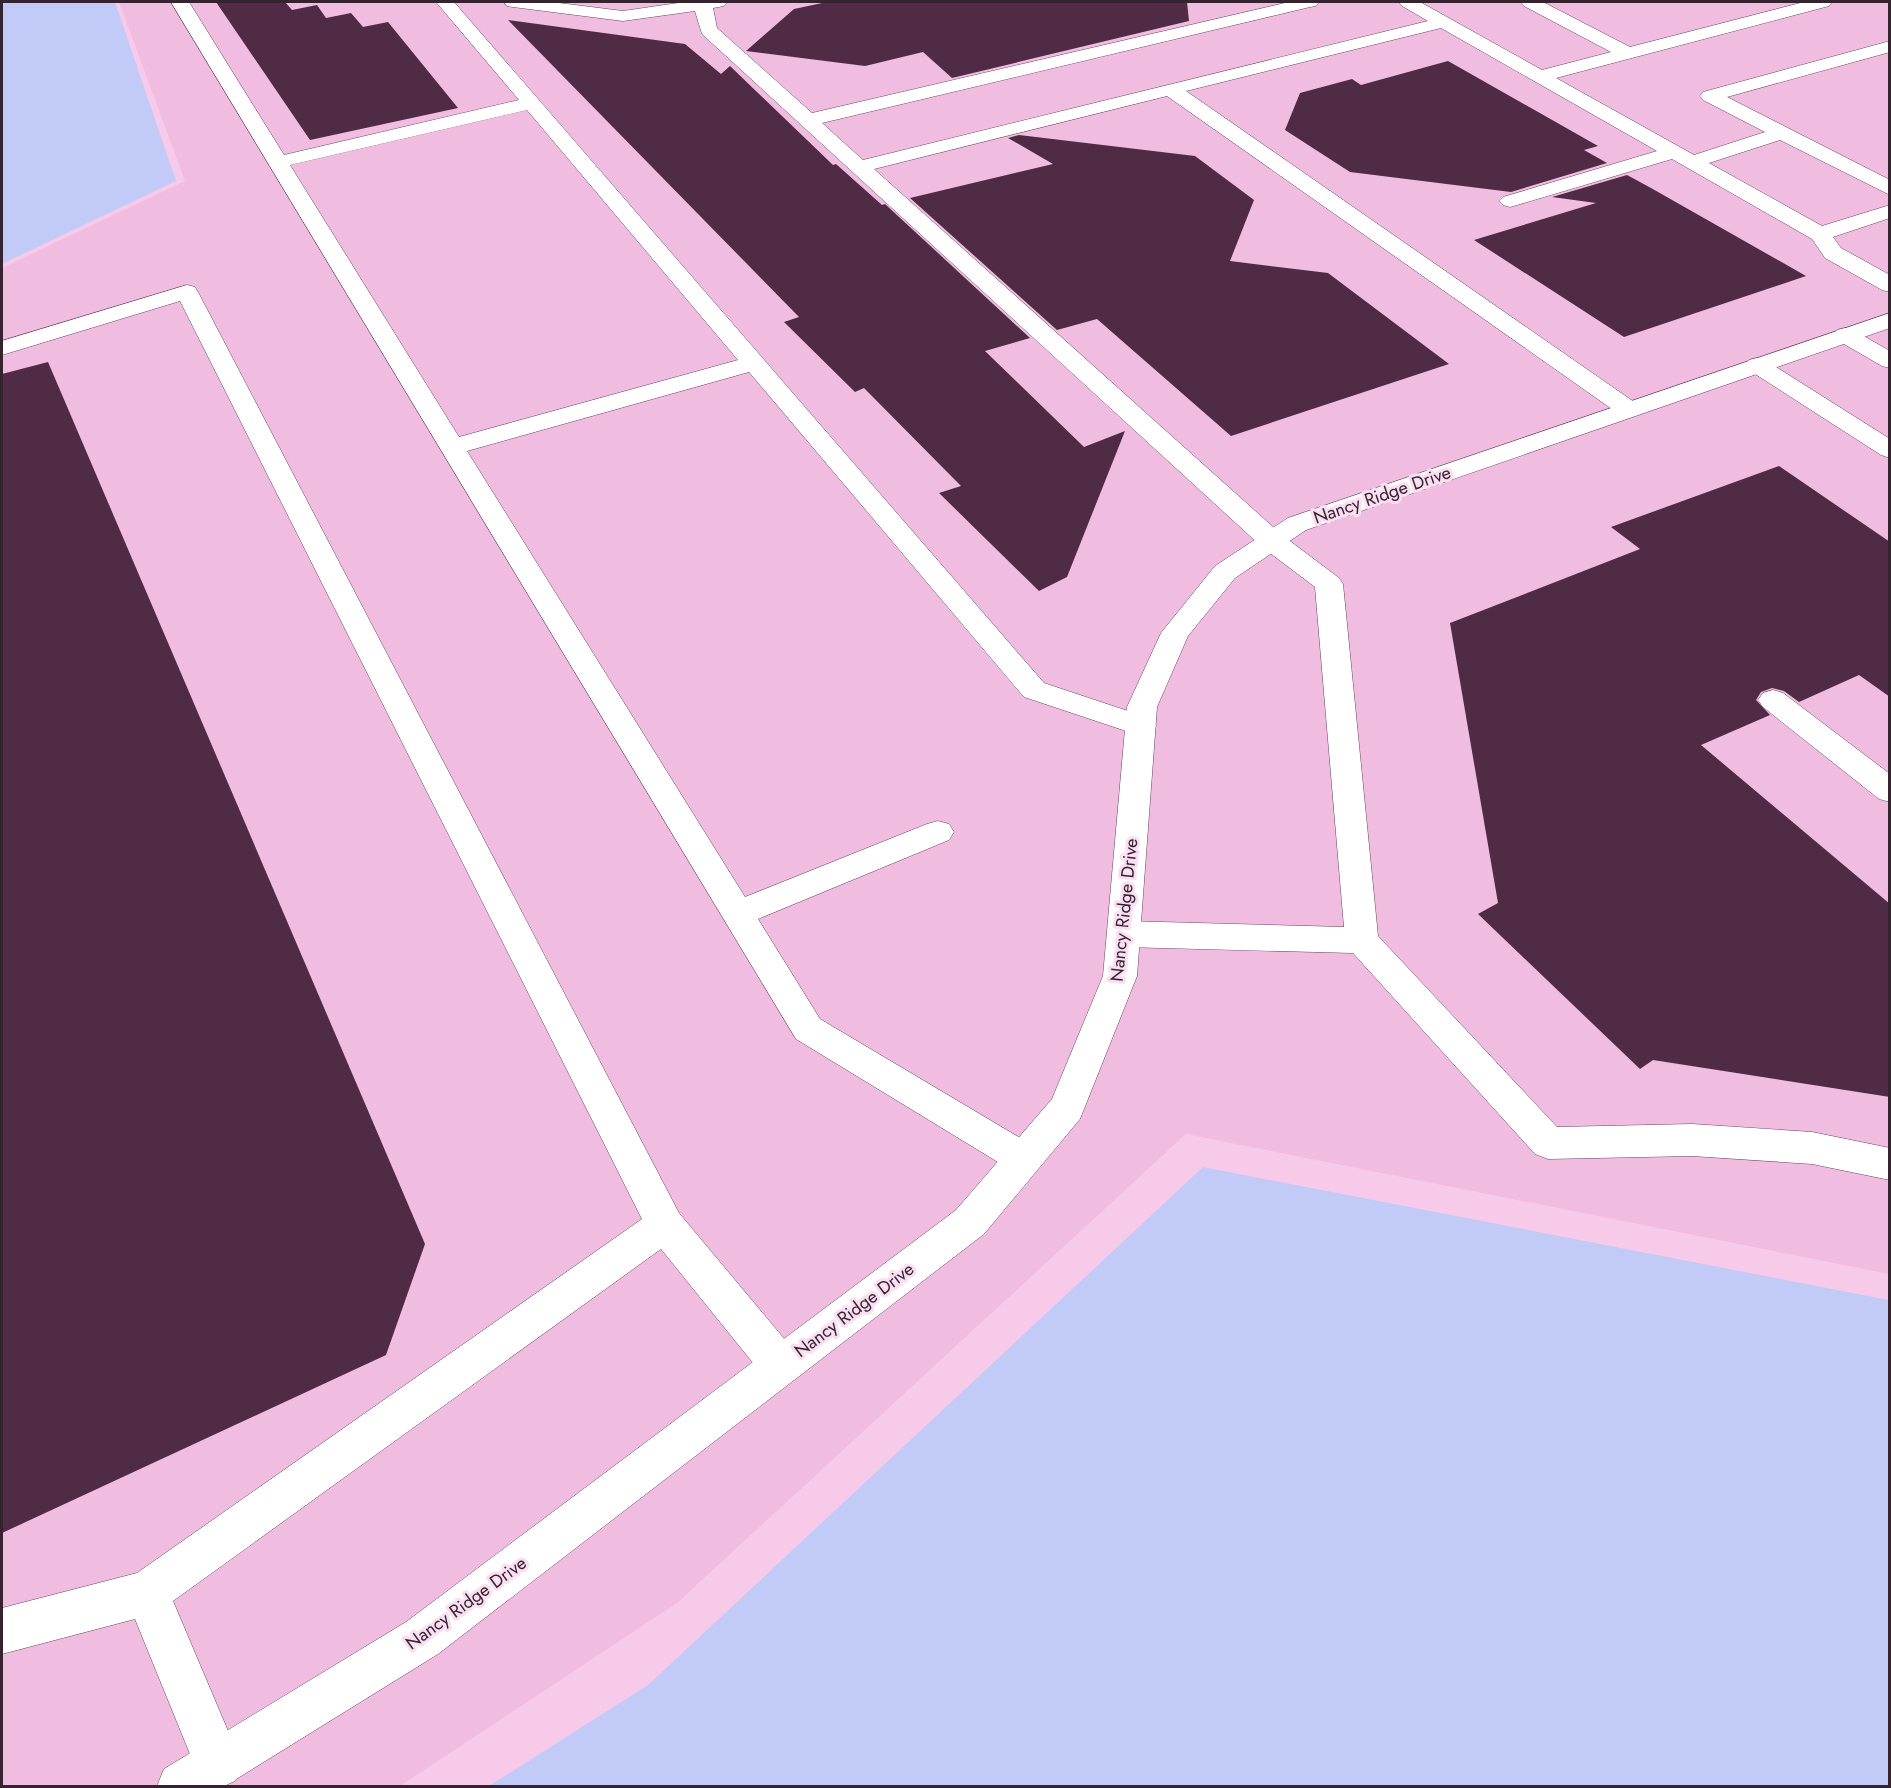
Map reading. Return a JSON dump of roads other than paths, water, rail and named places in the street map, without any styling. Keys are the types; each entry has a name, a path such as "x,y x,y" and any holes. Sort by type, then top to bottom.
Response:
{"street":[{"path":"180,2 808,1029 1024,1159"},
{"path":"445,2 1034,690 1141,726"},
{"path":"513,2 623,16 711,3 708,30 1272,541 1329,584 1362,940 1548,1143 1692,1140 1812,1148 1890,1164"},
{"path":"808,120 1310,2"},
{"path":"1408,2 1820,234 1833,253 1890,285"},
{"path":"1530,2 1628,53"},
{"path":"1540,76 1810,3"},
{"path":"859,167 1444,22"},
{"path":"1890,46 1710,96 1890,189"},
{"path":"1170,89 1628,410"},
{"path":"278,162 532,103"},
{"path":"1692,162 1782,133"},
{"path":"1510,201 1674,152"},
{"path":"1820,234 1890,212"},
{"path":"2,348 187,292 665,1225 781,1366"},
{"name":"Nancy Ridge Drive","path":"200,1775 423,1638 970,1222 1024,1159 1067,1108 1120,976 1142,707 1175,633 1225,572 1297,524 1890,320"},
{"path":"1845,335 1890,361"},
{"path":"452,447 754,363"},
{"path":"1757,365 1890,450"},
{"path":"1773,700 1890,791"},
{"path":"737,914 938,832"},
{"path":"1124,934 1362,940"},
{"path":"2,1631 147,1593 665,1225"},
{"path":"147,1593 200,1775"}]}
